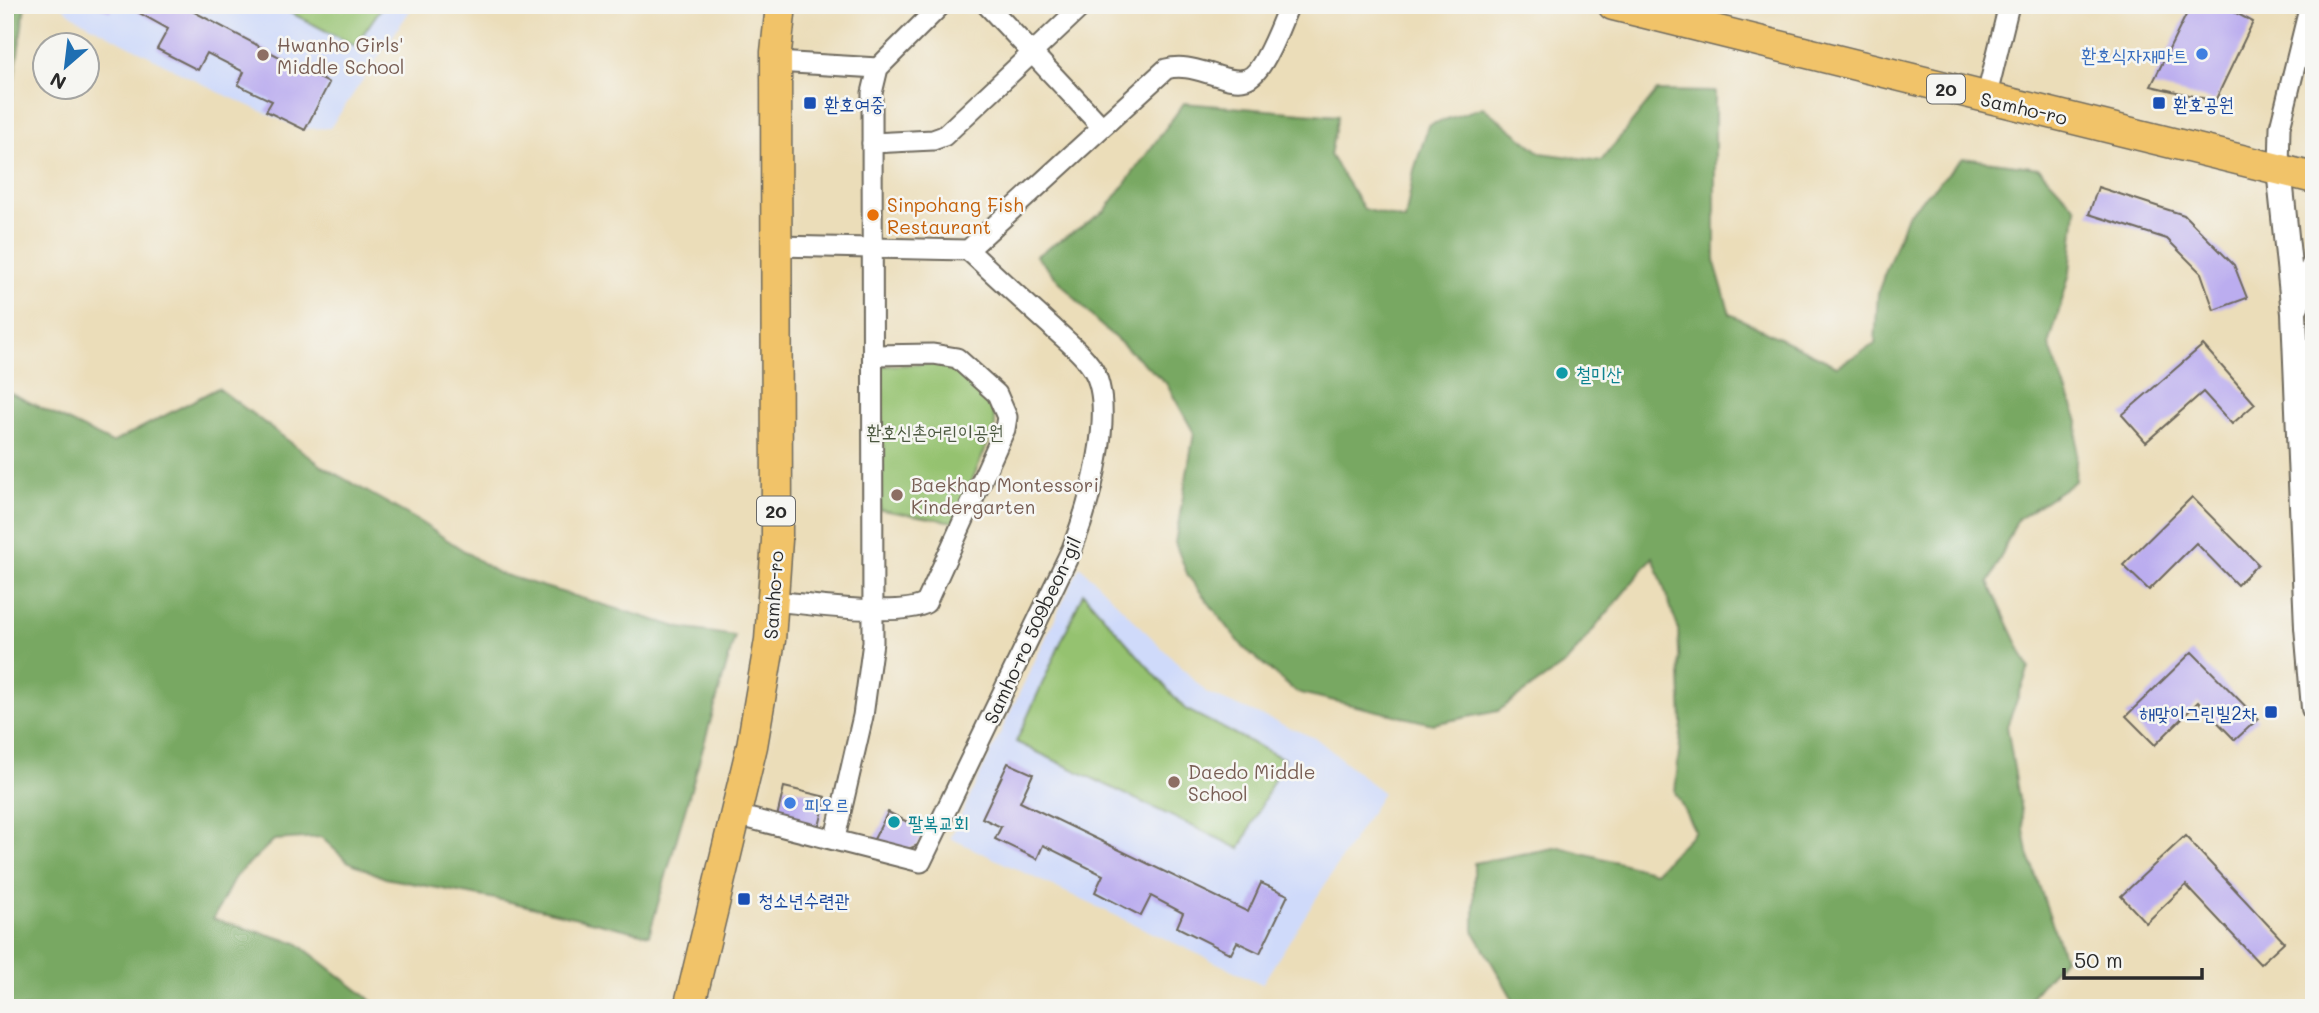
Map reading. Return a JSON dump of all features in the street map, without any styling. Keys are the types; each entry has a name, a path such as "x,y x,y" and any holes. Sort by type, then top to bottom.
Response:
{"main road":[{"name":"Samho-ro","path":"689,1008 736,815 762,693 774,601 777,540 776,62 781,5"},
{"name":"Samho-ro","path":"1613,5 2314,178"}],"street":[{"path":"835,838 863,716 871,663 874,609 872,93 878,68 941,5"},
{"path":"987,5 1101,126"},
{"path":"872,143 933,140 944,136 1083,5"},
{"path":"776,246 968,250 1166,69 1187,68 1233,80 1245,80 1253,75 1261,66 1289,5"},
{"path":"1986,99 2009,5"},
{"path":"2310,5 2280,128 2280,169 2294,313 2307,627 2314,708"},
{"path":"776,62 878,68"},
{"name":"Samho-ro 509beon-gil","path":"736,815 921,862 1072,549 1087,505 1102,411 1098,380 1081,355 968,250"},
{"path":"2294,313 2314,265"},
{"path":"774,601 874,609 919,607 932,594 1007,417 997,394 957,358 933,354 873,355"}],"shaded area":[{"name":"Hwanho Girls' Middle School","path":"59,5 414,5 330,128 301,129 214,90 78,19"},
{"name":"Daedo Middle School","path":"1080,566 1207,693 1317,739 1383,793 1262,984 950,838"}],"green space":[{"path":"5,5 25,5 5,144"},
{"path":"276,5 383,5 355,46"},
{"path":"1657,91 1715,92 1715,263 1730,314 1837,366 1875,344 1878,292 1907,215 1963,158 2039,168 2076,208 2070,273 2049,345 2078,421 2075,481 2017,520 1989,583 2029,668 2007,726 2028,853 2064,958 2022,1008 1518,1008 1474,932 1474,863 1559,847 1655,872 1695,831 1675,792 1682,723 1678,628 1653,557 1566,663 1498,711 1433,724 1296,692 1244,648 1188,576 1175,543 1194,433 1166,383 1096,321 1036,256 1105,211 1184,103 1338,116 1330,155 1364,209 1405,220 1414,170 1429,125 1483,107 1541,153 1601,161"},
{"name":"환호신촌어린이공원","path":"941,363 969,381 985,398 991,407 995,427 954,522 880,510 881,366"},
{"path":"218,388 322,466 417,520 498,573 681,628 735,636 649,935 506,901 385,878 347,861 321,837 274,840 235,877 213,919 297,943 381,1008 5,1008 5,390 112,443"},
{"path":"1083,593 1185,709 1284,759 1240,849 1016,742"}],"building":[{"path":"96,5 121,5 119,10 113,7 110,12"},
{"path":"125,5 181,5 329,83 305,130 266,111 272,101 238,85 244,72 207,53 198,70 157,49 168,29"},
{"name":"환호식자재마트","path":"2191,5 2221,5 2253,22 2215,101 2151,86"},
{"path":"2098,187 2184,215 2234,265 2247,298 2214,310 2201,273 2167,239 2089,214"},
{"path":"2203,345 2255,404 2232,424 2203,392 2146,442 2122,415"},
{"path":"2192,497 2258,564 2237,585 2196,543 2149,590 2123,565"},
{"path":"2192,652 2258,719 2235,740 2198,702 2155,745 2126,716"},
{"path":"1008,763 1033,774 1020,802 1248,912 1261,883 1288,895 1260,953 1237,942 1231,954 1177,927 1183,913 1151,896 1141,916 1095,892 1103,875 1043,845 1037,859 995,839 1001,827 982,818"},
{"path":"784,787 826,797 819,827 777,817"},
{"name":"팔복교회","path":"888,812 925,831 918,845 906,850 872,843"},
{"path":"2185,836 2284,942 2260,964 2186,885 2146,923 2121,896"}],"place":[{"name":"환호식자재마트","path":"2202,54"},
{"name":"Hwanho Girls' Middle School","path":"263,55"},
{"name":"환호여중","path":"810,103"},
{"name":"환호공원","path":"2159,103"},
{"name":"Sinpohang Fish Restaurant","path":"873,215"},
{"name":"철미산","path":"1562,373"},
{"name":"Baekhap Montessori Kindergarten","path":"897,495"},
{"name":"해맞이그린빌2차","path":"2271,712"},
{"name":"Daedo Middle School","path":"1174,782"},
{"name":"피오르","path":"790,803"},
{"name":"팔복교회","path":"894,822"},
{"name":"청소년수련관","path":"744,899"}]}
